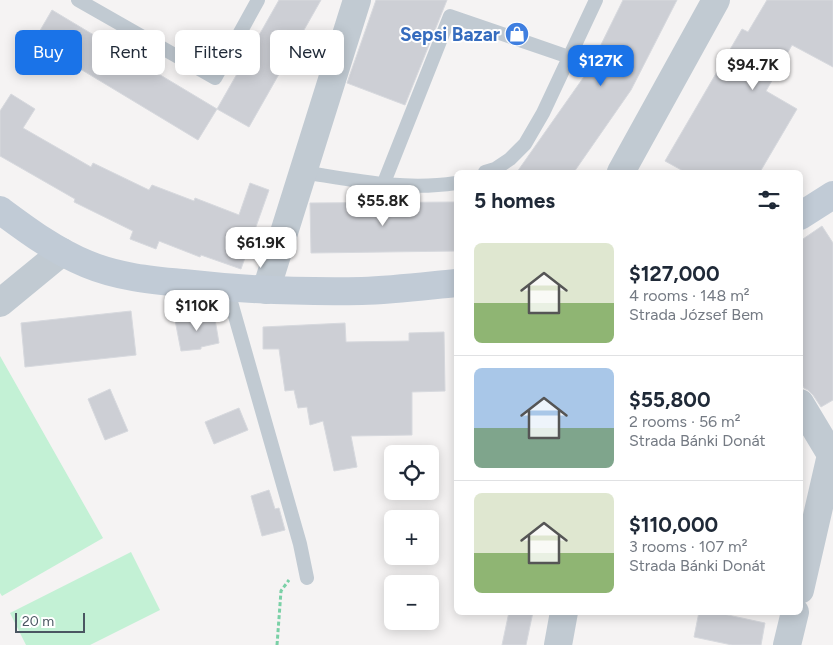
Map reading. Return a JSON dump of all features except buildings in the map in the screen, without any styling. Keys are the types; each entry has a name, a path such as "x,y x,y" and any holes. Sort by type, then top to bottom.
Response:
{"street":[{"path":"266,290 357,0"},
{"path":"622,170 716,0"},
{"path":"803,214 833,195"},
{"path":"0,210 29,232 62,252 88,264 119,274 149,280 266,290 363,291 454,283"},
{"path":"0,303 62,252"},
{"path":"803,408 832,456 803,577"},
{"path":"558,645 563,615"},
{"path":"787,645 794,615"}],"lane":[{"path":"78,0 215,78 258,0"},
{"path":"489,170 510,159 525,144 543,113 596,0"},
{"path":"384,185 450,16 569,57"},
{"path":"302,172 384,185 431,187 454,183"},
{"path":"227,288 300,544 307,578"}],"path":[{"path":"277,645 281,591 296,571 300,544"}],"green space":[{"path":"0,356 103,538 2,596 0,593"},
{"path":"131,552 160,610 90,645 26,645 10,613"}],"place":[{"name":"Sepsi Bazar","path":"517,34"}]}
